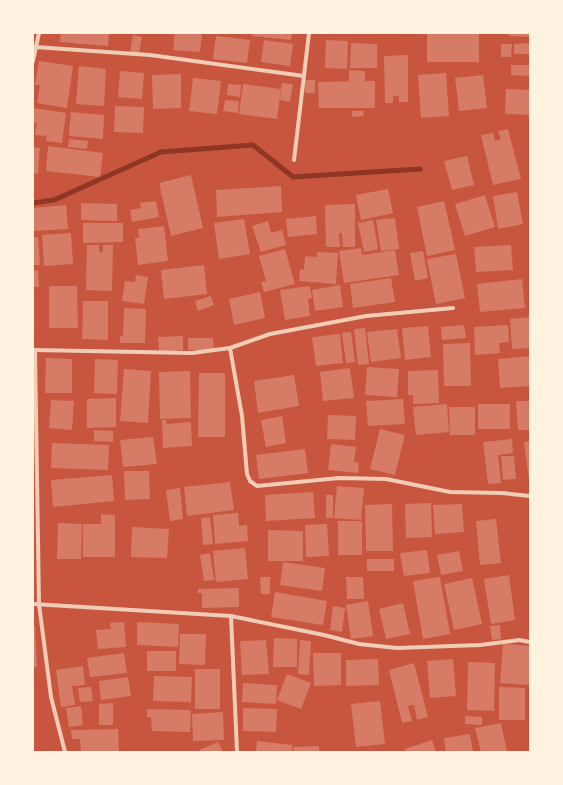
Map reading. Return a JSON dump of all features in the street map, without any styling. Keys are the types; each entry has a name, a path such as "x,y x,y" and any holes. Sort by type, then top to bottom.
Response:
{"street":[{"path":"33,62 39,33"},
{"path":"294,160 309,33"},
{"path":"35,47 150,55 304,76"},
{"path":"65,752 51,697 39,604 34,350 192,353 230,348 270,334 366,316 453,308"},
{"path":"230,348 242,416 247,474 250,482 257,486 339,478 386,479 450,492 502,492 530,496"},
{"path":"33,604 231,616 324,635 359,644 397,648 480,645 519,640 530,642"},
{"path":"231,616 237,752"}],"building":[{"path":"61,33 109,33 108,46 60,42"},
{"path":"175,33 202,33 200,52 173,50"},
{"path":"253,33 292,33 291,40 252,36"},
{"path":"509,33 530,33 530,37 509,36"},
{"path":"427,34 479,34 479,62 427,62"},
{"path":"133,35 142,37 139,53 130,51"},
{"path":"216,36 250,40 247,63 213,59"},
{"path":"264,40 293,44 290,66 261,62"},
{"path":"326,40 348,41 347,69 325,68"},
{"path":"351,43 377,44 377,68 350,68"},
{"path":"530,43 530,54 514,54 514,44"},
{"path":"501,44 512,44 511,57 501,57"},
{"path":"408,55 408,102 399,102 399,96 393,96 393,103 385,103 384,56"},
{"path":"39,61 73,66 67,108 37,103 40,85 35,85"},
{"path":"511,65 530,65 530,76 511,75"},
{"path":"79,66 106,69 104,106 76,104"},
{"path":"349,70 365,71 365,81 375,81 375,108 319,108 318,82 361,81 349,81"},
{"path":"120,71 144,73 142,99 118,97"},
{"path":"446,73 449,116 421,118 418,75"},
{"path":"181,74 181,108 153,109 152,75"},
{"path":"483,75 487,108 459,111 455,78"},
{"path":"193,78 221,81 217,114 189,111"},
{"path":"305,80 315,80 315,93 305,93"},
{"path":"282,83 293,84 290,102 280,100"},
{"path":"228,84 241,85 240,97 227,95"},
{"path":"243,84 281,89 277,119 239,114"},
{"path":"506,89 530,90 530,115 505,114"},
{"path":"225,100 239,101 238,113 223,111"},
{"path":"115,106 144,107 143,133 114,132"},
{"path":"33,108 66,113 62,143 46,141 47,136 35,135 37,120 36,123 33,123"},
{"path":"352,111 363,111 364,116 352,117"},
{"path":"71,112 104,115 103,139 69,136"},
{"path":"508,129 521,179 493,185 481,135 493,133 495,141 501,139 498,131"},
{"path":"69,139 88,141 87,149 68,147"},
{"path":"48,146 103,153 100,177 46,171"},
{"path":"33,147 40,148 38,174 33,173"},
{"path":"467,156 474,185 452,190 444,161"},
{"path":"191,175 203,228 171,236 159,183"},
{"path":"281,186 282,212 217,217 216,190"},
{"path":"388,189 393,213 361,220 356,195"},
{"path":"517,192 523,224 498,229 493,196"},
{"path":"485,195 495,227 465,236 455,204"},
{"path":"156,201 159,217 132,222 130,210 141,208 140,203"},
{"path":"444,201 455,250 427,256 417,207"},
{"path":"81,203 117,204 117,221 81,220"},
{"path":"355,204 355,247 343,247 342,233 339,233 340,247 326,247 325,205"},
{"path":"66,205 68,229 33,231 33,208"},
{"path":"316,216 317,234 288,237 286,219"},
{"path":"395,218 399,249 381,251 376,220"},
{"path":"244,219 250,254 219,259 214,223"},
{"path":"373,220 378,249 364,252 358,223"},
{"path":"268,221 271,233 282,230 286,245 261,252 252,226"},
{"path":"83,223 123,223 123,242 83,243"},
{"path":"164,226 168,261 138,265 135,238 139,238 138,229"},
{"path":"71,233 73,264 44,266 42,235"},
{"path":"33,237 38,237 40,265 33,265"},
{"path":"87,245 99,245 99,252 103,252 103,245 113,245 112,291 86,290"},
{"path":"511,245 513,270 476,272 474,247"},
{"path":"361,248 362,255 395,250 399,275 344,283 339,251"},
{"path":"285,249 295,284 264,292 261,282 266,281 259,256"},
{"path":"423,251 428,278 415,281 410,253"},
{"path":"317,252 338,253 336,284 299,281 300,269 304,270 305,256 317,257"},
{"path":"456,254 465,298 436,304 427,259"},
{"path":"204,265 207,294 164,299 161,270"},
{"path":"38,270 39,287 33,287 33,271"},
{"path":"136,275 148,277 144,304 122,301 125,281 135,282"},
{"path":"391,278 395,302 353,308 350,284"},
{"path":"522,279 525,308 480,312 477,284"},
{"path":"340,285 343,307 315,311 312,290"},
{"path":"49,286 77,286 78,328 49,328"},
{"path":"310,286 312,298 308,299 310,316 285,320 280,290"},
{"path":"260,292 265,318 234,325 229,299"},
{"path":"211,296 214,305 198,311 195,301"},
{"path":"83,301 108,301 108,340 82,339"},
{"path":"124,308 146,309 145,343 120,343 120,336 123,336"},
{"path":"530,317 530,348 512,349 510,319"},
{"path":"464,325 466,338 442,340 441,327"},
{"path":"508,325 509,342 499,343 500,353 475,355 474,327"},
{"path":"428,326 431,357 405,360 402,328"},
{"path":"365,328 369,364 358,365 354,329"},
{"path":"397,329 401,358 371,362 367,332"},
{"path":"351,332 355,362 346,363 342,333"},
{"path":"340,334 343,363 316,366 312,337"},
{"path":"183,336 183,350 159,351 158,337"},
{"path":"188,338 213,338 214,350 188,350"},
{"path":"470,343 471,386 444,386 443,344"},
{"path":"530,356 530,386 500,388 498,359"},
{"path":"46,358 72,359 72,393 45,393"},
{"path":"95,359 118,360 117,394 94,393"},
{"path":"367,367 399,369 397,397 365,395"},
{"path":"350,368 354,398 323,401 320,372"},
{"path":"124,369 151,371 148,423 120,421"},
{"path":"438,370 439,403 413,404 413,395 408,395 408,371"},
{"path":"190,371 191,418 160,419 159,372"},
{"path":"199,373 225,373 225,437 198,437"},
{"path":"294,375 299,406 258,413 254,381"},
{"path":"116,398 116,427 87,428 87,399"},
{"path":"403,399 405,424 368,426 366,401"},
{"path":"51,400 74,401 72,430 49,428"},
{"path":"516,401 530,401 530,430 518,430"},
{"path":"447,404 449,432 416,435 413,407"},
{"path":"478,404 510,404 510,429 478,429"},
{"path":"449,407 475,407 475,435 450,435"},
{"path":"328,415 356,416 355,440 327,439"},
{"path":"282,416 286,443 266,447 261,420"},
{"path":"162,420 166,420 167,424 191,422 192,446 163,448"},
{"path":"380,429 405,435 395,475 370,469"},
{"path":"94,430 113,431 113,442 94,441"},
{"path":"153,437 157,464 123,467 120,440"},
{"path":"512,439 513,453 498,455 501,483 488,484 483,442"},
{"path":"530,441 530,480 529,480 524,442"},
{"path":"52,443 109,445 108,470 51,468"},
{"path":"331,444 356,447 354,462 359,463 358,473 328,470"},
{"path":"305,449 308,473 259,479 256,455"},
{"path":"501,456 514,456 516,479 503,480"},
{"path":"124,471 149,471 150,499 125,500"},
{"path":"112,475 114,501 53,507 51,480"},
{"path":"230,482 234,510 187,516 184,487"},
{"path":"337,486 364,488 361,520 334,518"},
{"path":"180,488 183,519 170,521 166,490"},
{"path":"313,492 315,518 266,521 265,495"},
{"path":"326,495 333,495 333,518 326,518"},
{"path":"431,503 432,537 406,538 405,504"},
{"path":"392,504 393,551 366,551 365,505"},
{"path":"462,504 464,532 435,534 433,505"},
{"path":"238,513 239,526 247,525 248,541 215,544 213,515"},
{"path":"101,514 115,515 115,557 83,557 83,524 101,524"},
{"path":"210,517 213,544 203,545 201,518"},
{"path":"496,519 501,563 480,565 476,521"},
{"path":"338,521 362,521 362,555 338,555"},
{"path":"58,523 82,524 81,559 57,559"},
{"path":"327,524 329,556 306,557 305,525"},
{"path":"132,527 169,529 167,558 131,557"},
{"path":"268,530 303,531 303,561 268,561"},
{"path":"245,548 248,579 216,582 213,551"},
{"path":"427,550 430,573 404,576 400,553"},
{"path":"459,551 463,571 441,575 437,555"},
{"path":"210,553 214,580 204,581 200,555"},
{"path":"367,559 394,559 394,571 367,571"},
{"path":"283,562 325,568 322,591 280,585"},
{"path":"509,575 515,620 491,624 484,579"},
{"path":"260,577 270,577 270,594 261,594"},
{"path":"346,577 363,577 364,599 347,599"},
{"path":"440,577 450,634 423,639 413,581"},
{"path":"472,578 482,624 454,630 444,584"},
{"path":"239,588 239,607 202,608 202,593 198,593 198,589"},
{"path":"275,592 327,601 323,625 271,617"},
{"path":"368,601 373,636 351,639 346,605"},
{"path":"403,603 410,634 386,639 379,609"},
{"path":"333,606 345,608 342,632 330,630"},
{"path":"124,622 126,647 98,649 96,630 111,629 110,623"},
{"path":"137,622 179,624 178,647 137,645"},
{"path":"500,625 501,639 492,640 490,626"},
{"path":"33,626 35,626 37,667 33,667"},
{"path":"180,634 206,634 205,665 179,664"},
{"path":"274,638 297,639 297,667 273,667"},
{"path":"266,640 269,674 242,675 240,641"},
{"path":"300,640 311,641 309,675 298,674"},
{"path":"503,644 530,646 530,685 500,683"},
{"path":"147,651 176,651 176,671 147,671"},
{"path":"124,653 127,673 90,677 87,658"},
{"path":"313,653 341,653 341,685 314,686"},
{"path":"378,659 379,685 346,686 346,660"},
{"path":"453,659 456,696 430,698 427,661"},
{"path":"468,662 495,663 494,711 467,710"},
{"path":"414,663 428,717 417,720 414,705 408,706 412,721 402,723 389,670"},
{"path":"83,666 85,685 72,686 75,705 61,707 56,670"},
{"path":"195,669 220,669 220,709 195,709"},
{"path":"287,674 311,683 301,709 277,700"},
{"path":"154,676 192,677 191,702 153,701"},
{"path":"128,677 131,696 101,700 99,681"},
{"path":"243,683 277,685 276,704 242,702"},
{"path":"91,687 93,701 80,702 78,688"},
{"path":"499,687 525,688 525,720 499,720"},
{"path":"380,701 385,744 356,747 351,704"},
{"path":"113,703 113,725 99,725 99,704"},
{"path":"81,706 83,725 69,727 66,708"},
{"path":"243,708 277,709 276,732 243,731"},
{"path":"147,709 191,710 190,732 152,731 151,717 147,717"},
{"path":"223,712 224,740 193,741 192,714"},
{"path":"465,716 482,717 482,725 465,724"},
{"path":"501,723 507,752 481,752 475,728"},
{"path":"118,729 119,751 81,752 80,739 72,739 71,730"},
{"path":"470,734 473,752 446,752 444,738"},
{"path":"432,740 436,752 406,752 405,749"},
{"path":"257,741 292,745 292,752 256,752"},
{"path":"218,742 223,752 195,752"},
{"path":"319,746 319,752 294,752 293,747"}],"waterway":[{"path":"33,203 54,200 161,152 253,145 293,177 420,169"}]}
